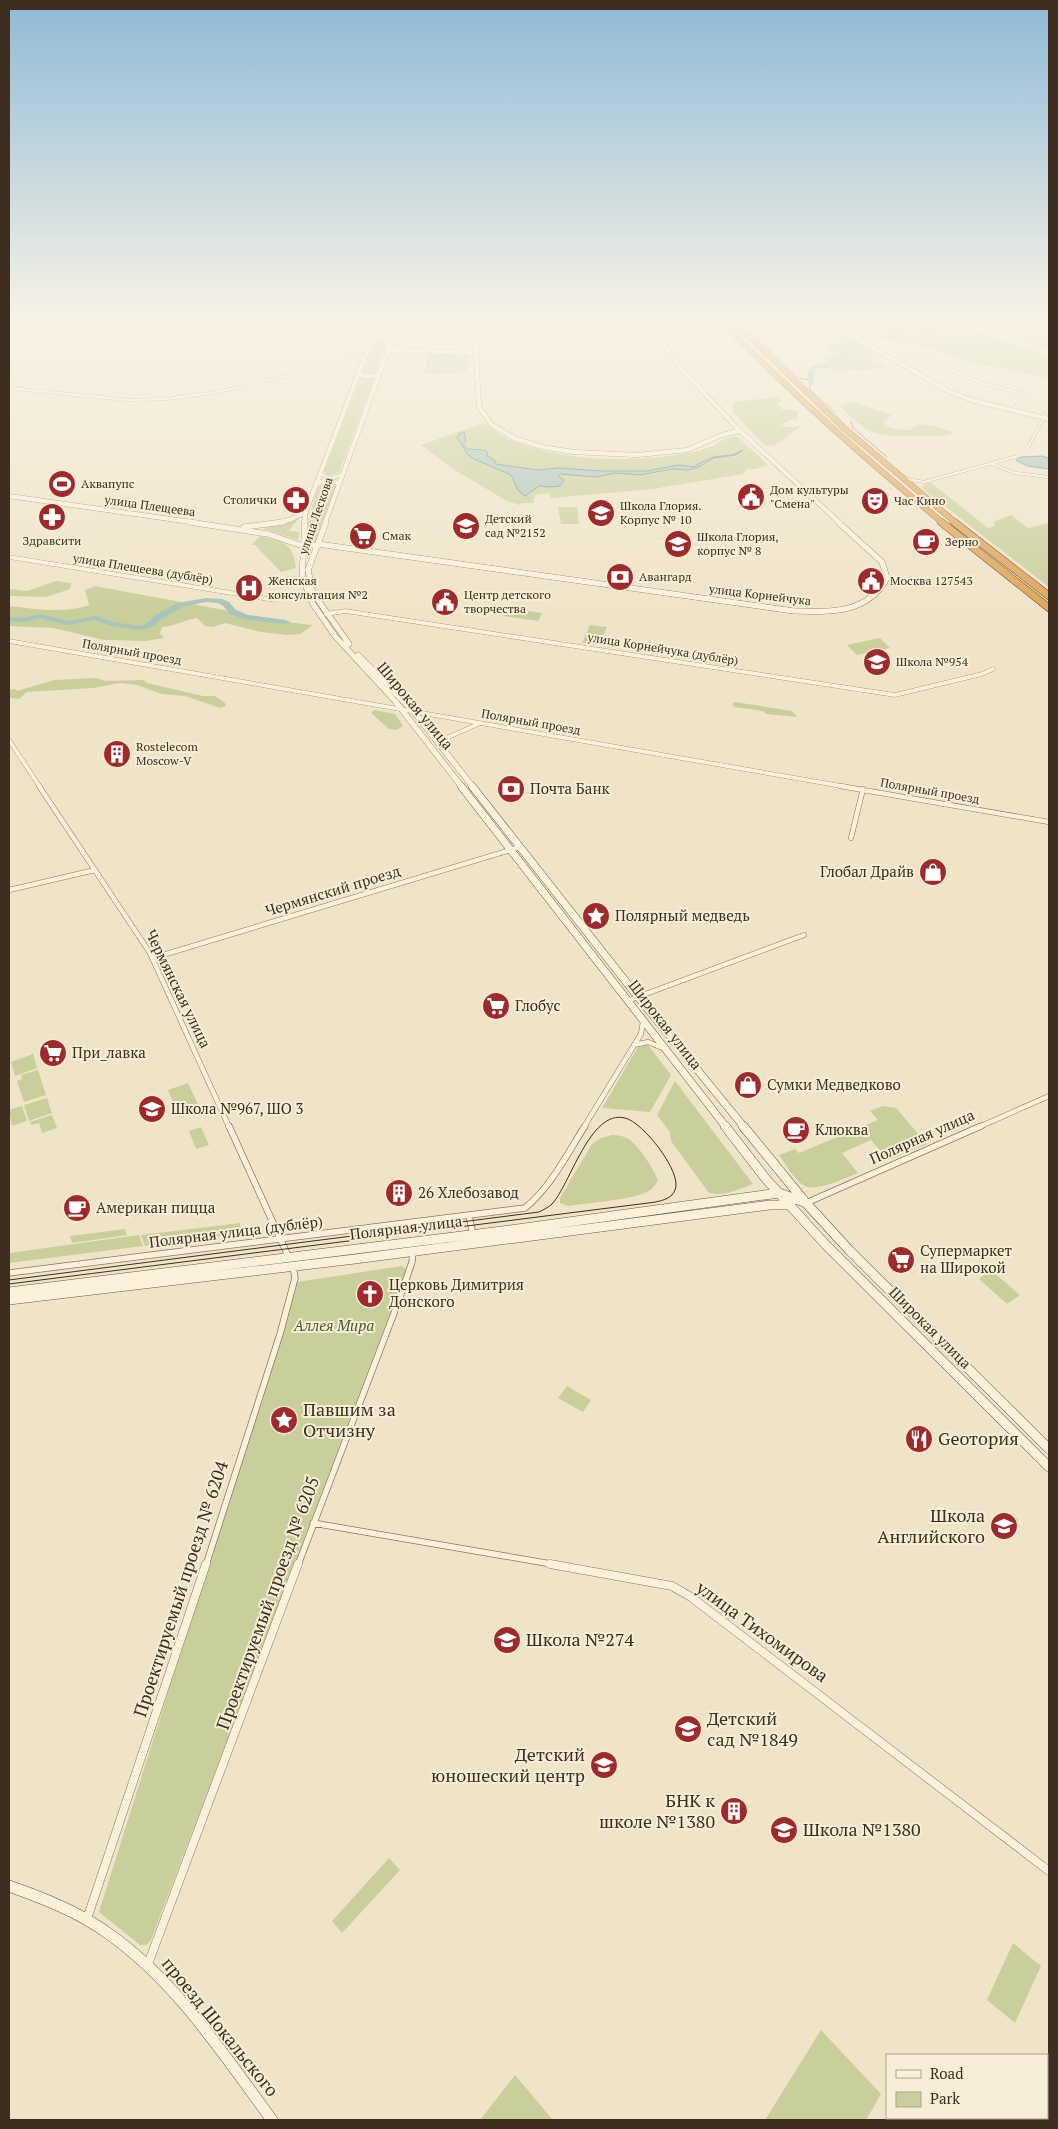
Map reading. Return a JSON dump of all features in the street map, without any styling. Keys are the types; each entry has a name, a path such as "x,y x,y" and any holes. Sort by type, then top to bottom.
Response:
{"highway":[{"path":"819,416 940,520 1049,608"},
{"path":"832,416 922,494 1049,596"}],"main road":[{"name":"улица Лескова","path":"302,568 306,511 342,416"},
{"name":"улица Лескова","path":"310,565 319,545 341,475 364,416"},
{"path":"485,416 500,430 524,441 565,452 613,456 686,450 706,444 720,436 738,430"},
{"name":"улица Корнейчука","path":"319,545 794,611 834,610 862,603 874,597 886,578 882,562 738,430 727,416"},
{"path":"1037,416 1049,419"},
{"path":"720,436 730,420"},
{"path":"727,427 738,430"},
{"path":"725,434 746,436"},
{"path":"316,484 328,480 338,484"},
{"name":"улица Плещеева","path":"9,496 262,533 303,546 319,545"},
{"name":"улица Плещеева","path":"230,528 266,525 294,518 306,511"},
{"path":"262,533 260,529 266,525"},
{"name":"Широкая улица","path":"310,565 308,570 310,586 326,614 350,646 414,712 638,996 806,1203 850,1251 1049,1449"},
{"name":"Широкая улица","path":"302,568 308,594 335,636 402,710 643,1022 779,1193 821,1240 1049,1467"},
{"path":"433,750 436,747 443,748"},
{"path":"495,830 501,832 504,826"},
{"name":"Полярная улица","path":"9,1292 472,1234 779,1193 806,1203"},
{"name":"Полярная улица","path":"9,1300 414,1251 770,1204 789,1205 806,1203"},
{"name":"проезд Шокальского","path":"9,1886 43,1898 87,1919 110,1934 147,1965 182,2002 272,2120"}],"street":[{"path":"903,478 924,482 1011,459 1028,447 1043,418"},
{"path":"992,464 1015,473 1049,477"},
{"name":"улица Лескова","path":"320,474 330,478 341,475"},
{"path":"922,494 919,487 924,482"},
{"name":"улица Плещеева (дублёр)","path":"9,557 275,600"},
{"name":"улица Корнейчука (дублёр)","path":"326,614 345,611 885,694 902,694 993,669"},
{"name":"Полярный проезд","path":"9,641 1049,822"},
{"path":"443,748 449,737 478,724"},
{"name":"Чермянская улица","path":"9,740 144,941 293,1266"},
{"path":"851,838 863,789"},
{"name":"Чермянский проезд","path":"153,958 520,846"},
{"path":"9,890 96,870"},
{"path":"627,1001 804,935"},
{"path":"634,1045 641,1034 643,1022"},
{"path":"634,1045 640,1041 656,1043 668,1054"},
{"name":"Полярная улица (дублёр)","path":"9,1273 525,1208 536,1199 558,1169 634,1045"},
{"name":"Полярная улица","path":"806,1203 1049,1096"},
{"path":"470,1216 472,1234"},
{"name":"Проектируемый проезд № 6205","path":"147,1965 399,1300 414,1251"},
{"name":"Проектируемый проезд № 6204","path":"87,1919 186,1629 260,1388 280,1334 295,1278 293,1266"},
{"name":"улица Тихомирова","path":"313,1523 672,1586 723,1620 1049,1871"}],"green space":[{"path":"346,416 360,416 339,473 328,476 324,472"},
{"path":"737,416 797,416 797,419 789,420 782,425 785,427 801,426 775,445 765,446"},
{"path":"851,416 890,416 883,422 899,430 910,430 919,425 925,425 952,432 950,435 888,435 867,430"},
{"path":"484,423 503,436 526,446 548,452 596,458 644,458 691,453 710,447 727,438 738,437 768,465 756,469 747,469 743,474 652,489 551,498 549,493 535,495 533,503 522,503 519,505 507,501 453,469 421,445"},
{"path":"328,481 337,484 315,543 308,543 307,535 312,505 320,483"},
{"path":"930,482 988,528 995,526 993,522 1011,515 1028,528 1049,523 1049,587 923,489 923,486"},
{"path":"558,507 577,507 579,524 561,524"},
{"path":"299,518 289,531 299,532 298,540 264,529 266,527"},
{"path":"260,536 286,545 295,559 296,568 281,572 255,545 251,545"},
{"path":"56,581 71,583 70,589 46,597 9,596 9,589 27,591"},
{"path":"95,586 224,610 248,618 313,625 300,634 287,635 261,632 225,623 212,627 205,626 197,618 162,627 160,633 164,638 146,641 104,640 53,628 9,626 9,606 49,610 79,608 89,605 85,590"},
{"path":"508,608 542,613 538,621 503,616"},
{"path":"590,625 607,627 599,645 582,643"},
{"path":"880,638 890,648 857,655 847,645"},
{"path":"96,678 106,681 143,680 147,683 203,696 215,696 225,703 226,706 220,708 185,696 161,694 137,685 120,683 93,688 27,692 19,699 9,698 9,690 15,689 17,691 54,680"},
{"path":"735,702 792,711 797,717 766,714 763,711 735,707 732,704"},
{"path":"374,710 395,714 403,726 397,730 389,729 371,713"},
{"path":"642,1044 648,1045 671,1075 650,1112 602,1108 638,1047"},
{"path":"33,1054 37,1068 15,1076 11,1062"},
{"path":"38,1070 46,1095 24,1102 17,1081 22,1079 21,1075"},
{"path":"675,1081 753,1184 726,1193 709,1193 671,1141 670,1132 657,1115"},
{"path":"188,1083 200,1109 179,1117 168,1090"},
{"path":"47,1098 52,1113 29,1121 24,1105"},
{"path":"22,1106 27,1121 12,1126 9,1110"},
{"path":"883,1106 896,1108 927,1144 888,1160 871,1140 842,1153 858,1173 831,1184 816,1187 801,1184 779,1155 795,1149 799,1153 878,1120 870,1111"},
{"path":"52,1115 57,1128 42,1133 39,1123 31,1125 30,1122"},
{"path":"201,1127 209,1145 196,1149 189,1131"},
{"path":"612,1135 627,1138 641,1151 658,1181 655,1186 640,1195 620,1199 568,1206 560,1203 560,1198 592,1144 601,1138"},
{"path":"240,1223 240,1234 145,1246 141,1235"},
{"path":"125,1229 127,1235 72,1243 70,1236"},
{"path":"139,1235 143,1246 9,1263 9,1253"},
{"name":"Аллея Мира","path":"402,1266 407,1270 151,1940 146,1945 140,1945 99,1912 297,1282"},
{"path":"991,1270 1020,1295 1007,1304 979,1279"},
{"path":"567,1386 591,1400 583,1412 558,1398"},
{"path":"389,1858 400,1870 342,1933 332,1921"},
{"path":"1013,1943 1041,1966 1015,2023 987,2000"},
{"path":"821,2030 881,2094 866,2120 765,2120"},
{"path":"515,2075 553,2120 480,2120"}],"water":[{"path":"464,432 466,442 463,444 467,449 485,450 488,453 487,456 494,460 496,464 537,470 559,468 602,471 646,471 678,465 695,467 713,457 732,455 743,450 736,455 714,458 699,467 689,470 672,469 640,475 615,473 596,477 560,474 558,476 564,480 560,486 539,486 525,496 518,490 511,475 468,455 457,438 459,434"},
{"path":"1042,456 1049,458 1049,469 1027,466 1016,460 1021,457"}],"waterway":[{"path":"851,422 853,428 887,457"},
{"path":"9,619 25,620 39,616 68,623 96,618 111,624 142,628 152,624 157,618 180,605 206,600 219,601 226,604 233,612 247,617 286,622"}],"tram line":[{"path":"9,1280 539,1212 551,1205 559,1194 591,1136 601,1125 613,1118 625,1118 633,1122 651,1138 667,1161 676,1182 672,1195 656,1202 9,1284"}],"place":[{"name":"Аквапупс","path":"62,484"},
{"name":"Дом культуры \"Смена\"","path":"751,497"},
{"name":"Столички","path":"296,500"},
{"name":"Час Кино","path":"875,501"},
{"name":"Школа Глория. Корпус № 10","path":"601,513"},
{"name":"Здравсити","path":"52,517"},
{"name":"Детский сад №2152","path":"466,526"},
{"name":"Смак","path":"363,536"},
{"name":"Зерно","path":"926,542"},
{"name":"Школа Глория, корпус № 8","path":"678,544"},
{"name":"Авангард","path":"620,577"},
{"name":"Москва 127543","path":"871,581"},
{"name":"Женская консультация №2","path":"249,588"},
{"name":"Центр детского творчества","path":"445,602"},
{"name":"Школа №954","path":"877,662"},
{"name":"Rostelecom Moscow-V","path":"117,754"},
{"name":"Почта Банк","path":"511,789"},
{"name":"Глобал Драйв","path":"933,872"},
{"name":"Полярный медведь","path":"596,916"},
{"name":"Глобус","path":"496,1006"},
{"name":"При_лавка","path":"53,1053"},
{"name":"Сумки Медведково","path":"748,1085"},
{"name":"Школа №967, ШО 3","path":"152,1109"},
{"name":"Клюква","path":"796,1130"},
{"name":"26 Хлебозавод","path":"399,1193"},
{"name":"Американ пицца","path":"77,1208"},
{"name":"Супермаркет на Широкой","path":"901,1260"},
{"name":"Церковь Димитрия Донского","path":"370,1294"},
{"name":"Павшим за Отчизну","path":"284,1420"},
{"name":"Gеотория","path":"919,1439"},
{"name":"Школа Английского","path":"1004,1526"},
{"name":"Школа №274","path":"507,1640"},
{"name":"Детский сад №1849","path":"688,1729"},
{"name":"Детский юношеский центр","path":"604,1765"},
{"name":"БНК к школе №1380","path":"734,1811"},
{"name":"Школа №1380","path":"784,1830"}]}
